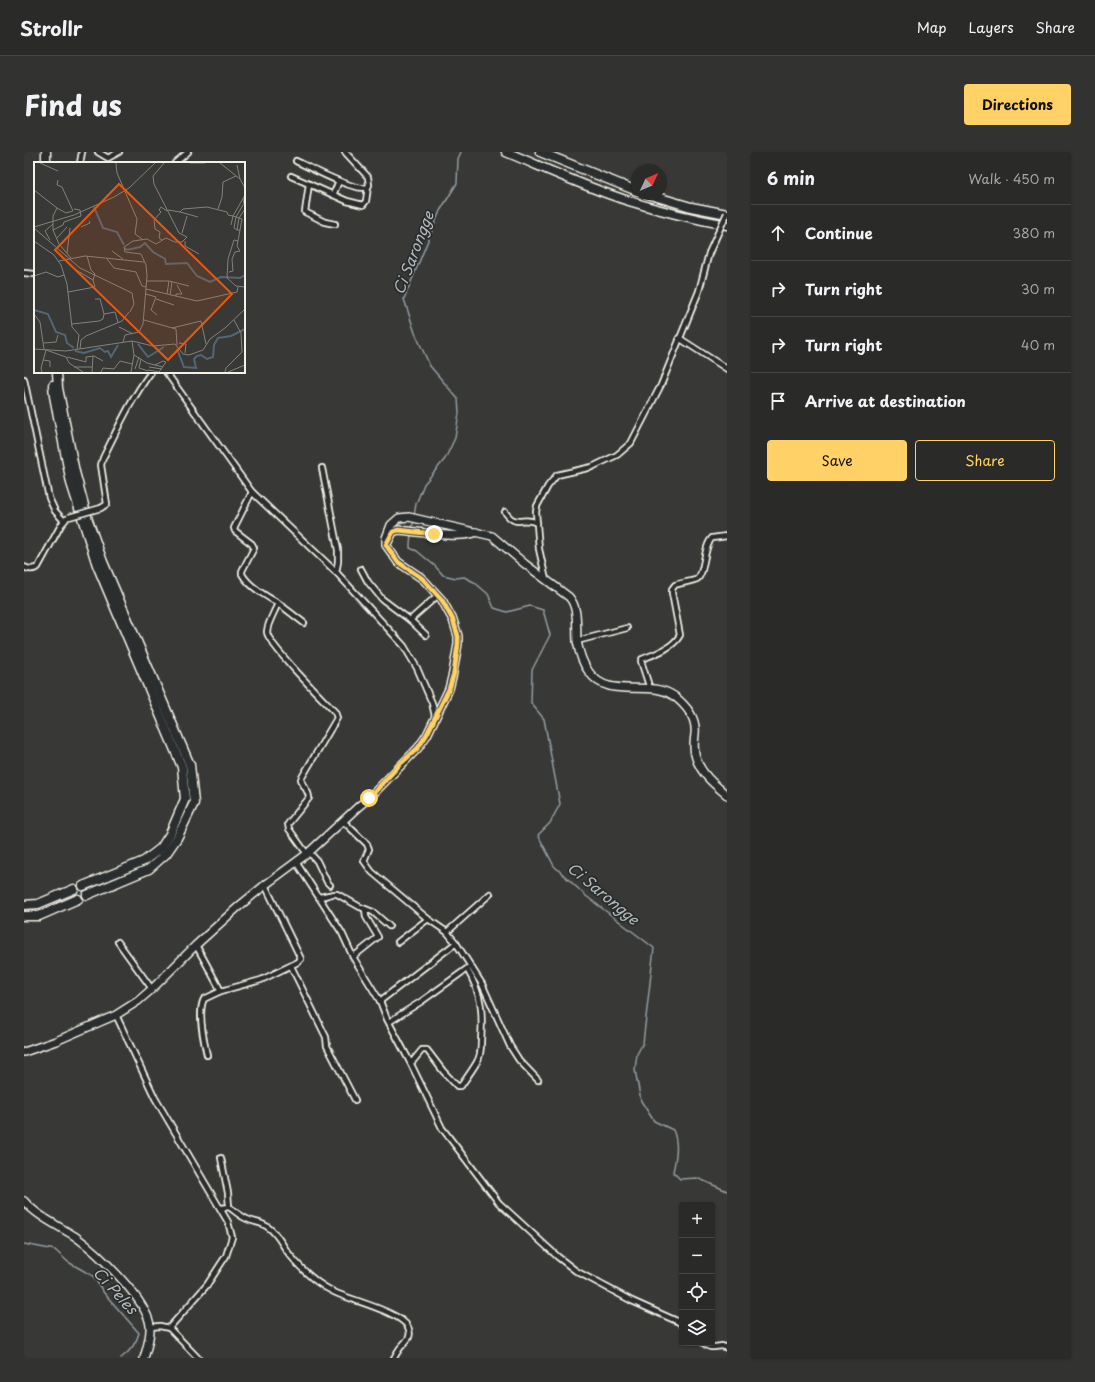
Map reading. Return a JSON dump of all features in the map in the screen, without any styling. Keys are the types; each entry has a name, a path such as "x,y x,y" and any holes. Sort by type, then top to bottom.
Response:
{"highway":[{"path":"40,152 41,162"},
{"path":"506,152 581,183 635,203 690,218 727,225"},
{"path":"540,152 631,189"},
{"path":"667,200 691,207 727,213"},
{"path":"52,373 54,396 71,483 82,521 97,564 182,767 185,799 170,834 161,848 144,861 83,886"},
{"path":"57,373 58,388 75,472 88,520 103,562 190,765 194,803 177,838 166,854 149,869 87,895"},
{"path":"24,905 38,904 74,890"},
{"path":"24,916 39,916 78,899"}],"main road":[{"path":"24,1052 56,1041 116,1014 138,1001 196,945 265,885 308,853 369,798 400,764 418,748 427,734 451,683 454,673 458,636 453,620 438,595 423,579 398,562 386,545 387,534 391,525 399,518 404,516 492,536 572,601 574,604 578,641 582,658 590,674 602,684 618,688 650,688 673,696 694,719 696,726 694,750 698,765 708,778 727,795"},
{"path":"386,545 393,532 398,530 434,534 463,535 470,535 476,532"},
{"path":"24,1201 32,1209 76,1237 95,1252 138,1299 147,1314 150,1327 144,1358"}],"street":[{"path":"80,162 82,152"},
{"path":"98,152 108,158 119,152"},
{"path":"176,162 188,152"},
{"path":"292,176 347,201 364,205 369,185 368,177 345,152"},
{"path":"296,161 349,185 362,189 368,187"},
{"path":"334,195 339,181"},
{"path":"309,184 305,212 326,222 335,224"},
{"path":"547,581 539,549 536,512 537,506 548,486 557,475 592,467 617,455 631,443 661,384 699,291 709,253 727,213"},
{"path":"24,273 33,274"},
{"path":"680,338 727,369"},
{"path":"24,567 30,570 38,567 64,521 69,517 101,508 107,504 101,465 103,458 131,402 150,373"},
{"path":"167,373 252,492 336,572 404,646 417,668 432,702 435,718"},
{"path":"24,379 49,498 55,511 64,521"},
{"path":"322,468 338,550 336,572"},
{"path":"252,492 234,528 235,531 252,544 254,548 242,571 242,574 246,580 267,597 278,603 304,623"},
{"path":"505,512 516,521 531,520 537,523"},
{"path":"650,688 641,661 642,659 667,647 680,635 672,588 675,585 697,579 701,575 709,540 712,538 727,536"},
{"path":"361,569 374,591 426,635"},
{"path":"410,620 438,595"},
{"path":"278,603 268,627 268,636 294,669 337,715 336,720 301,779 309,793 309,798 288,824 289,829 316,861 330,885"},
{"path":"578,641 627,628"},
{"path":"343,821 367,844 369,849 364,861 372,872 428,919 446,932 456,943 474,980 481,1003 483,1017 481,1049 477,1062 463,1083 459,1086 455,1085 427,1050 422,1050 413,1061 410,1062"},
{"path":"296,862 342,933 353,957 380,1001 442,1128 499,1204 558,1257 576,1271 632,1301 679,1322"},
{"path":"207,1055 202,1035 203,1002 206,998 221,991 261,980 291,966 298,962 301,958 265,885"},
{"path":"319,897 324,897 333,893 337,894 360,907 373,912 389,926"},
{"path":"446,932 490,894"},
{"path":"353,957 378,937 366,916 365,909"},
{"path":"398,942 428,919"},
{"path":"118,942 152,989"},
{"path":"380,1001 456,943"},
{"path":"196,945 221,991"},
{"path":"291,966 324,1033 327,1046 355,1100"},
{"path":"468,968 482,984 510,1046 519,1060 538,1080"},
{"path":"389,1022 468,968"},
{"path":"474,980 482,984"},
{"path":"116,1014 155,1098 228,1222 232,1237 226,1256 207,1286 169,1328"},
{"path":"221,1158 228,1193 229,1207"},
{"path":"220,1208 229,1207 247,1219 258,1222 270,1229 295,1261 324,1286 336,1293 401,1319 407,1325 410,1332 409,1339 400,1348 394,1358"},
{"path":"150,1327 160,1326 169,1328 198,1358"},
{"path":"708,1346 715,1348 722,1346 727,1348"}],"waterway":[{"name":"Ci Sarongge","path":"414,516 416,504 424,484 445,459 455,438 459,413 458,399 430,366 415,333 404,299 440,211 457,183 458,159 461,152"},
{"name":"Ci Sarongge","path":"412,528 414,520"},
{"name":"Ci Sarongge","path":"411,534 410,548 417,551 443,575 456,578 464,577 474,582 488,594 494,608 507,612 530,606 543,610 550,635 532,670 531,703 544,719 560,804 550,823 538,835 554,866 586,896 654,948 643,1043 637,1054 635,1070 641,1101 654,1121 673,1130 676,1140 676,1156 673,1172 680,1179 697,1178 727,1191"},
{"name":"Ci Peles","path":"24,1244 55,1250 68,1262 93,1276 104,1293 139,1333 133,1347 121,1358"}],"route":[{"path":"369,798 400,764 422,744 446,696 454,673 458,636 450,613 438,595 423,579 403,567 392,556 386,545 393,532 398,530 434,534"}]}
